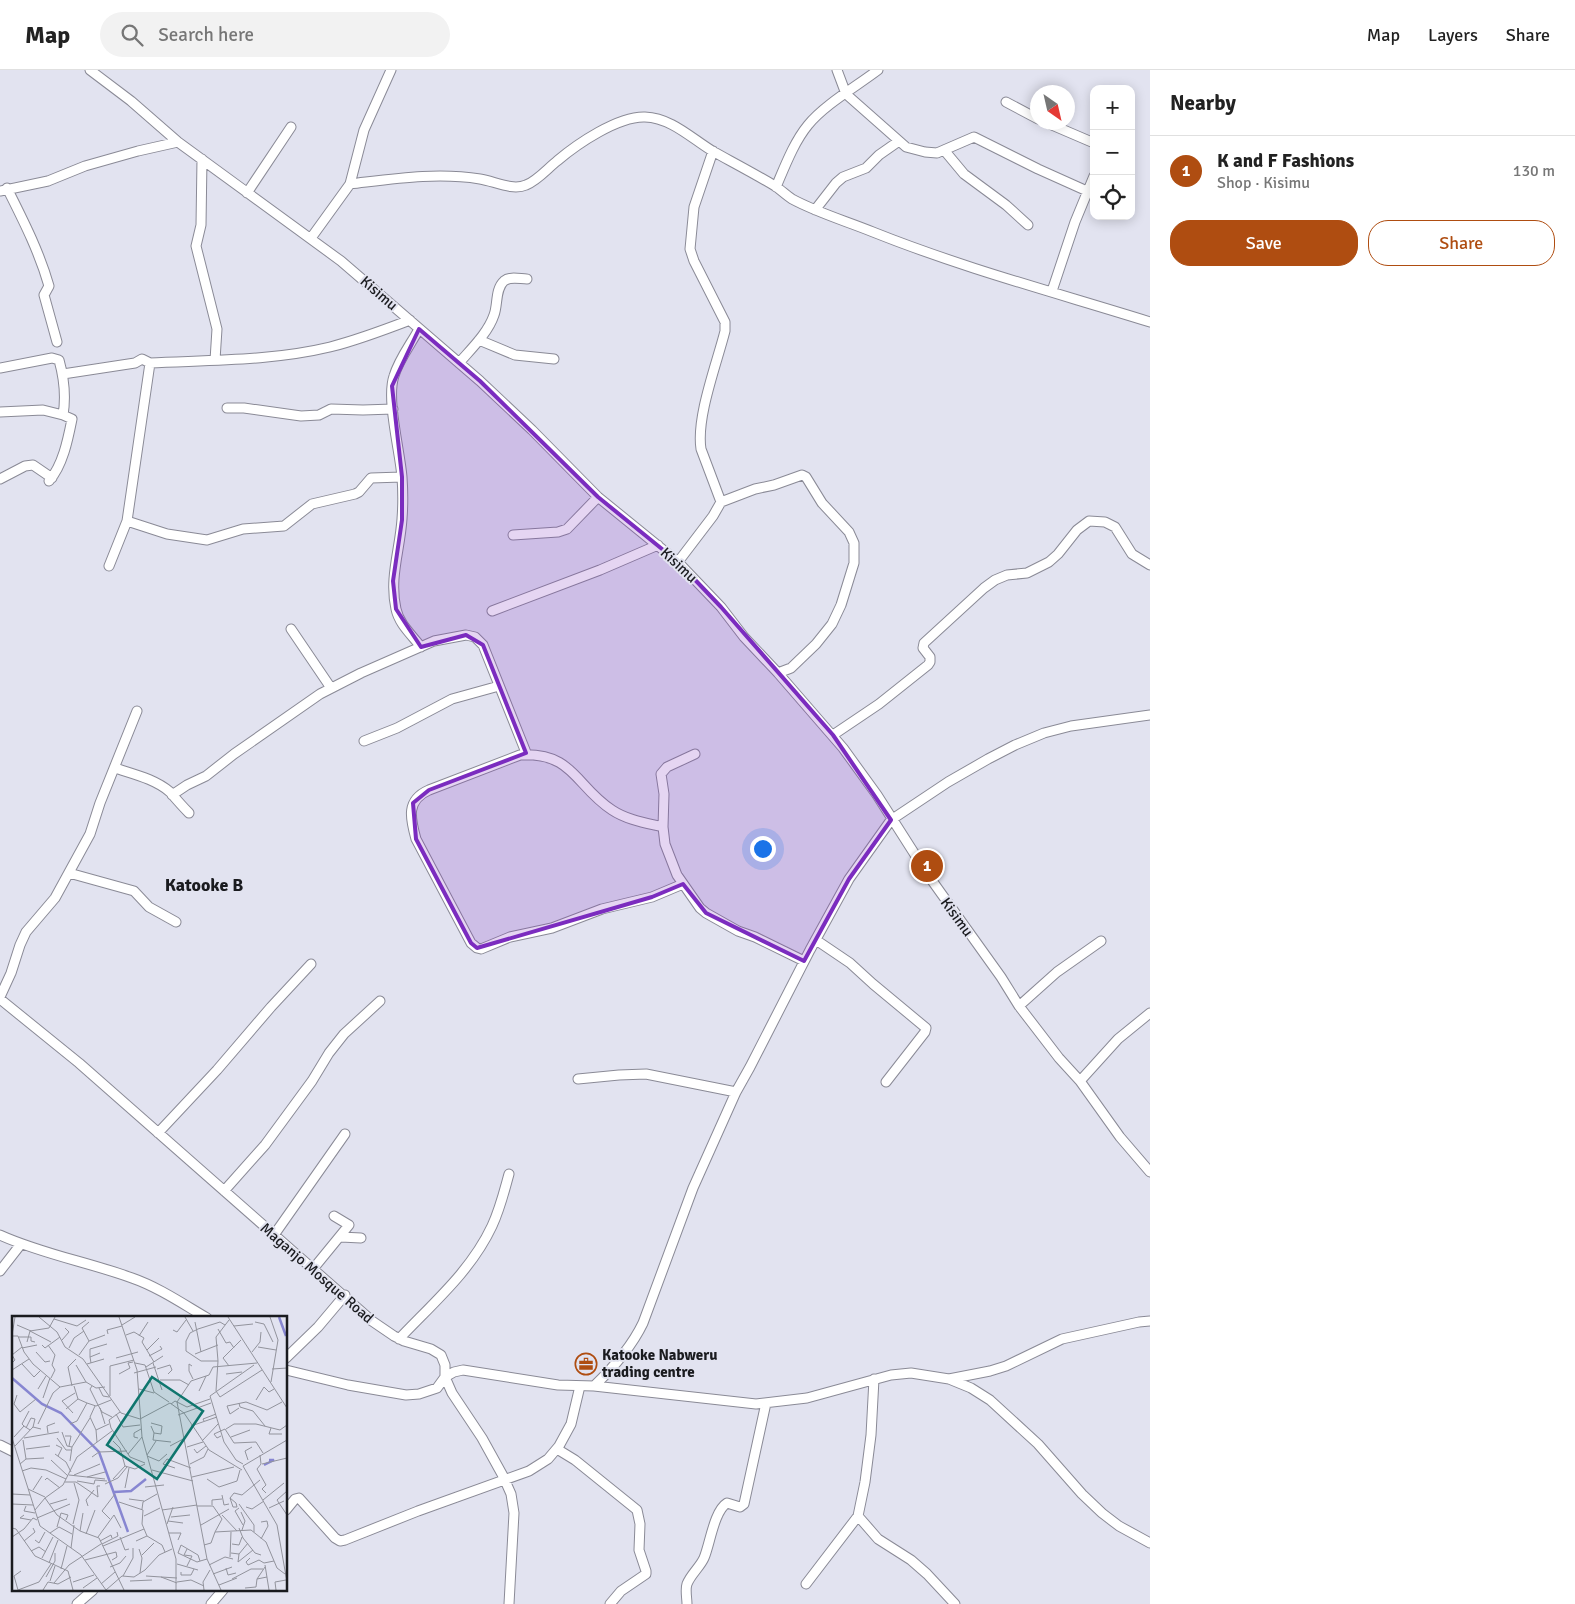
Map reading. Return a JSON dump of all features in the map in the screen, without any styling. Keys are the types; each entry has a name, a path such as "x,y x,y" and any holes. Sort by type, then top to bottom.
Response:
{"street":[{"name":"Kisimu","path":"90,70 131,101 178,142 341,261 459,363 538,436 598,497 678,562 721,607 744,637 833,735 877,795 891,820 928,875 1020,1006 1059,1058 1080,1081 1120,1137 1150,1172"},
{"path":"311,238 350,184 364,130 391,70"},
{"path":"837,70 846,94 906,147 937,153 974,137 1038,169 1088,191"},
{"path":"776,187 798,140 808,125 819,114 878,70"},
{"path":"1006,102 1030,115"},
{"path":"350,184 433,175 480,179 518,188 528,185 581,143 623,121 644,117 660,119 682,130 713,151 815,210 913,248 969,267 1150,322"},
{"path":"247,193 291,127"},
{"path":"1064,130 1090,141"},
{"path":"815,210 843,177 866,168 879,155 899,141"},
{"path":"57,342 44,295 49,286 36,245 4,190 48,180 85,166 178,142"},
{"path":"944,150 964,174 1006,205 1028,225"},
{"path":"713,151 694,207 690,249 694,261 725,322 725,331 708,392 700,440 701,449 721,502"},
{"path":"202,159 200,225 196,246 217,329 215,360"},
{"path":"1052,291 1075,222 1090,186"},
{"path":"459,363 479,340 494,316 502,283 506,279 512,278 527,279"},
{"path":"62,374 135,363 142,360 150,363 298,353 330,347 374,334 410,320"},
{"path":"419,329 394,376 392,386 393,409 402,477 402,520 393,582 399,619 421,647"},
{"path":"479,340 515,355 554,359"},
{"path":"0,368 52,358 59,360 65,406 63,415"},
{"path":"109,566 127,522 150,363"},
{"path":"227,408 244,408 301,416 319,415 331,409 393,409"},
{"path":"0,412 43,410 72,418 60,463 51,479 34,465 25,466 0,479"},
{"path":"678,562 713,516 721,502 755,489 774,485 802,475 806,477 829,512 849,532 854,543 854,563 841,605 832,624 816,644 791,668 778,673"},
{"path":"127,522 167,534 207,540 243,529 284,526 312,504 359,492 371,478 402,477"},
{"path":"514,535 558,532 567,529 598,497"},
{"path":"833,735 879,704 928,665 930,657 923,648 924,643 984,588 995,580 1007,575 1027,573 1050,562 1076,530 1084,524 1089,522 1105,522 1115,526 1132,554 1150,565"},
{"path":"492,611 600,570 658,545"},
{"path":"291,629 331,688"},
{"path":"172,795 187,785 201,779 234,754 331,688 434,641 466,635 474,637 483,645 527,755"},
{"path":"364,742 397,728 452,699 499,686"},
{"path":"0,998 26,932 55,898 90,834 100,803 137,711"},
{"path":"594,1386 622,1358 634,1342 644,1323 693,1188 736,1092 849,879 891,820 948,782 988,759 1044,733 1072,726 1150,716"},
{"path":"663,827 637,821 613,811 603,804 575,774 559,762 536,754 520,755 421,793 413,802 413,827 416,839 450,905 474,946 481,949 510,937 552,928 602,910 652,897 684,884"},
{"path":"695,754 667,767 661,774 664,794 663,827 665,844 677,875 700,908 706,913 738,932 755,937 804,961"},
{"path":"115,768 153,782 172,795 189,813"},
{"path":"69,873 134,891 149,907 176,922"},
{"path":"816,940 850,963 926,1028 925,1032 886,1082"},
{"path":"1020,1006 1057,972 1101,941"},
{"path":"158,1133 217,1070 271,1006 312,964"},
{"name":"Maganjo Mosque Road","path":"0,998 79,1064 372,1321 399,1339 431,1349 441,1355 452,1393 482,1438 505,1479 511,1494 514,1513 509,1604"},
{"path":"224,1191 265,1145 344,1034 380,1001"},
{"path":"1080,1081 1118,1039 1150,1012"},
{"path":"578,1078 646,1074 736,1092"},
{"path":"274,1235 345,1134"},
{"path":"399,1339 460,1276 472,1260 492,1225 500,1206 509,1174"},
{"path":"313,1269 349,1225 334,1216"},
{"path":"0,1235 20,1244 133,1278 161,1291 204,1316"},
{"path":"341,1237 361,1238"},
{"path":"0,1271 20,1244"},
{"path":"288,1356 318,1327 344,1295"},
{"path":"948,1379 1006,1366 1062,1339 1150,1321"},
{"path":"288,1370 348,1385 406,1395 419,1394 437,1388 446,1377 454,1372 463,1370 558,1385 594,1386 756,1404 807,1398 874,1378 911,1373 948,1379 971,1388 990,1400 1038,1444 1082,1494 1102,1513 1119,1526 1150,1543"},
{"path":"806,1584 858,1516 866,1472 874,1378"},
{"path":"288,1507 295,1498 298,1498 340,1541 529,1471 548,1459 557,1448 571,1424 580,1386"},
{"path":"687,1604 686,1587 690,1577 704,1559 716,1520 723,1505 740,1506 744,1504 766,1403"},
{"path":"0,1445 12,1451"},
{"path":"557,1448 575,1460 637,1510 640,1524 639,1550 646,1574 621,1591 610,1604"},
{"path":"858,1516 878,1539 922,1569 955,1604"},
{"path":"77,1604 91,1592"},
{"path":"211,1604 221,1592"}],"highlighted area":[{"path":"419,329 480,381 598,497 678,562 721,607 833,735 891,820 849,879 804,961 706,913 683,884 652,897 477,948 471,943 416,839 413,803 429,790 526,753 483,645 466,635 421,647 396,609 393,581 402,520 402,477 392,386"}],"place":[{"name":"K and F Fashions","path":"927,866"},
{"name":"Katooke Nabweru trading centre","path":"586,1364"}],"district":[{"name":"Katooke B","path":"204,885"}]}
